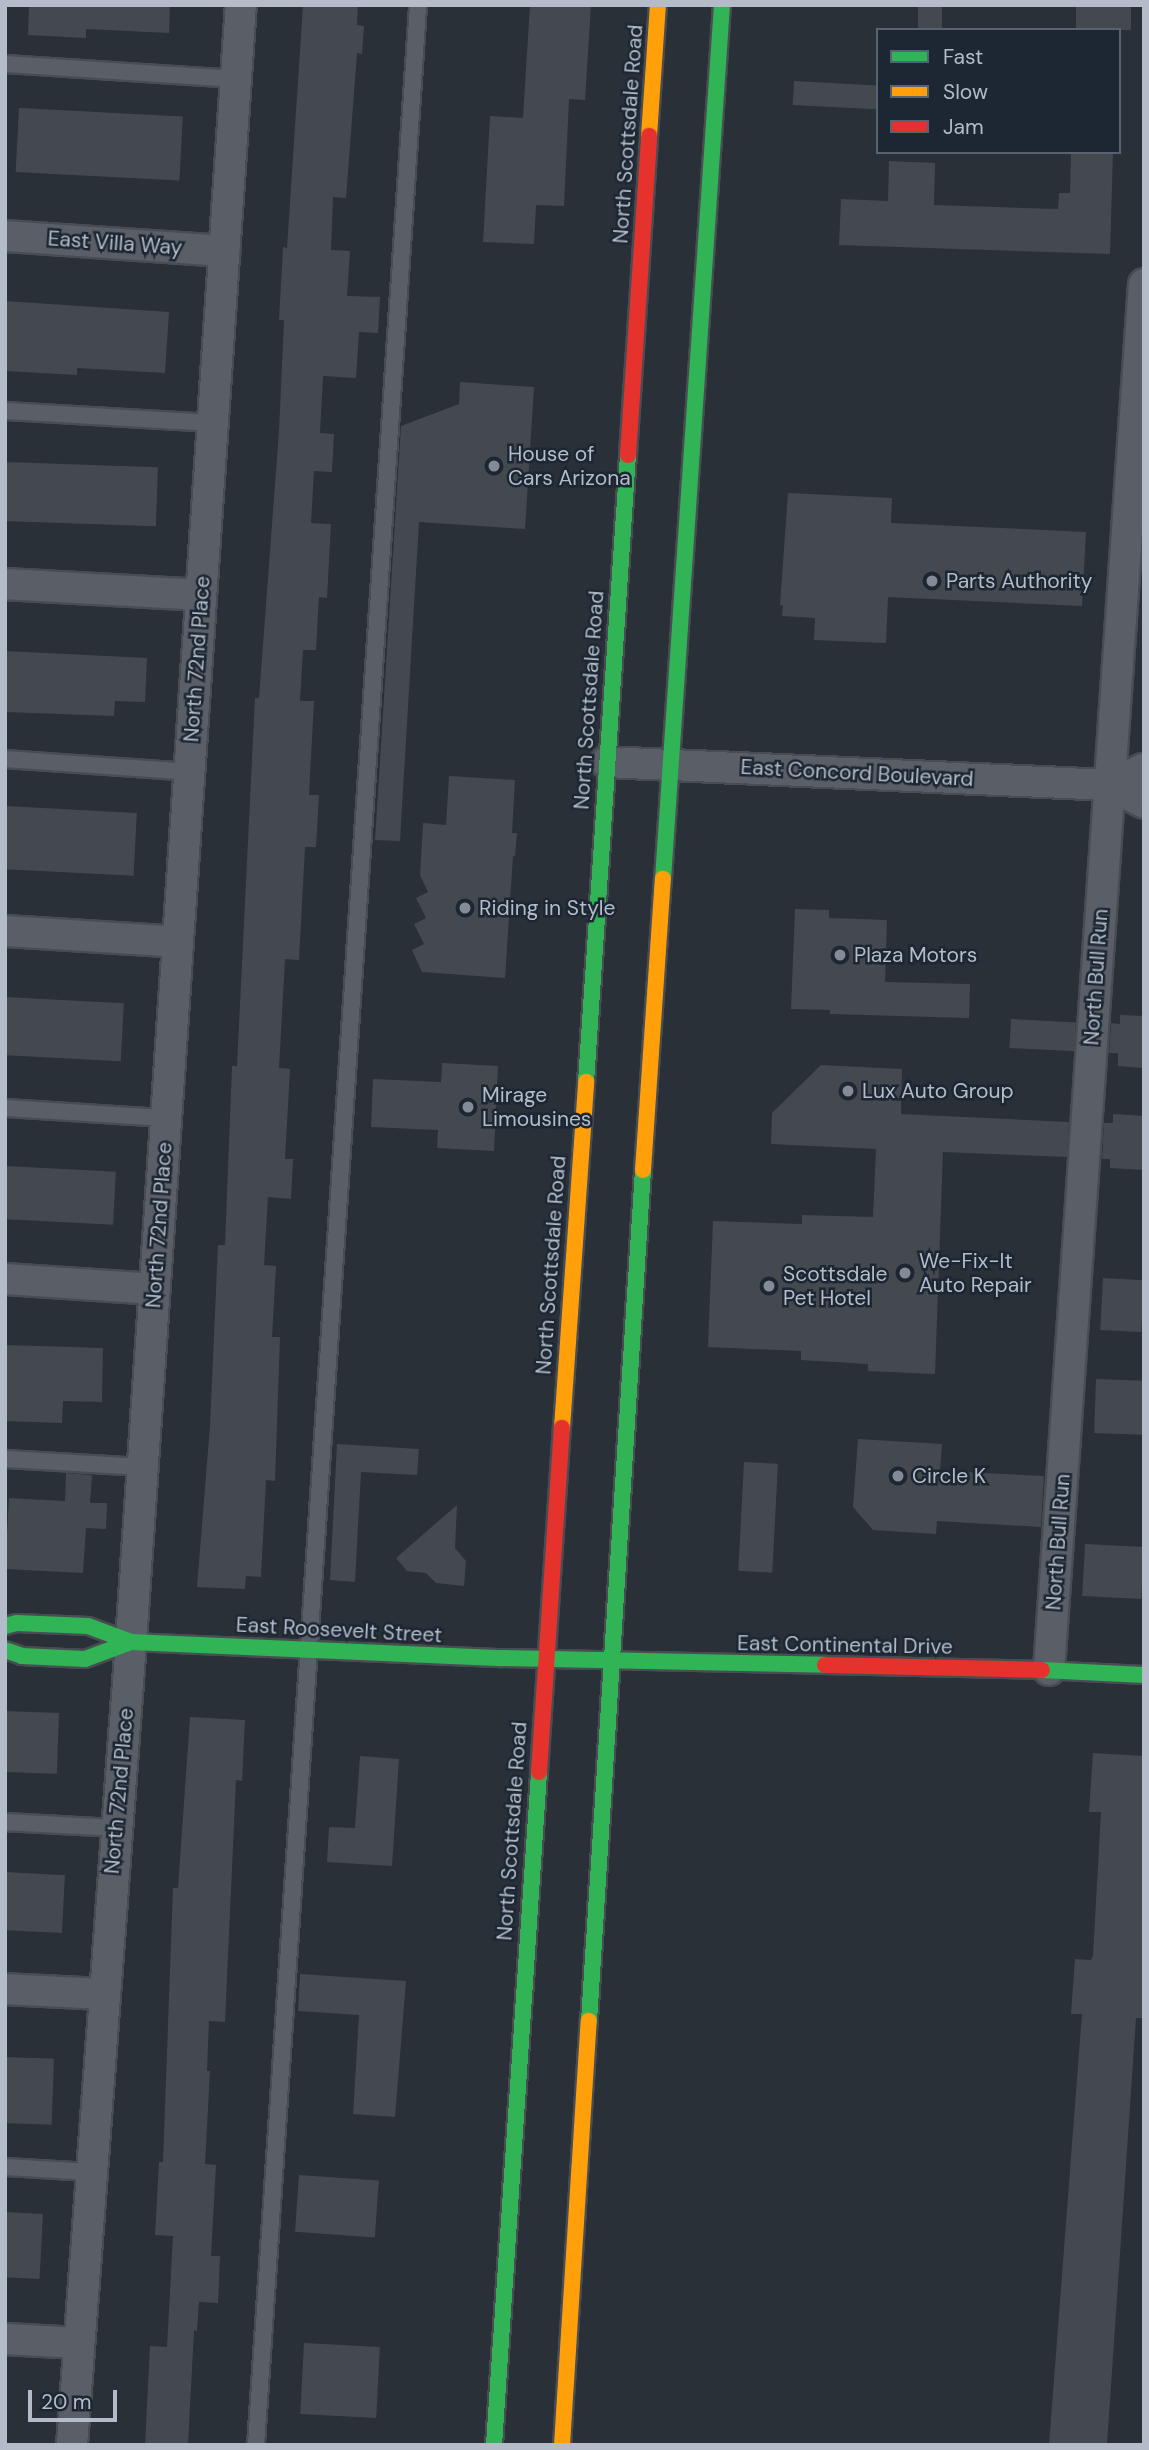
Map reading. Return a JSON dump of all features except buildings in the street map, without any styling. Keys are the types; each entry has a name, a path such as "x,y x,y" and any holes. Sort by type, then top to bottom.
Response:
{"main road":[{"name":"North Scottsdale Road","path":"494,2445 658,5"},
{"path":"562,2445 670,765 723,5"},
{"name":"East Roosevelt Street","path":"5,1626 17,1623 88,1626 131,1642 545,1659"},
{"name":"East Roosevelt Street","path":"5,1650 22,1656 85,1659 131,1642"},
{"name":"East Continental Drive","path":"545,1659 1049,1670 1144,1675"}],"street":[{"name":"North 72nd Place","path":"72,2445 115,1828 131,1642 241,5"},
{"name":"East Villa Way","path":"5,236 224,251"},
{"name":"North Bull Run","path":"1049,1670 1144,284"},
{"path":"5,584 201,595"},
{"name":"East Concord Boulevard","path":"606,762 1109,785 1144,803"},
{"name":"East Concord Boulevard","path":"1109,785 1144,769"},
{"path":"5,931 178,943"},
{"path":"5,1279 155,1289"},
{"path":"5,1989 103,1994"},
{"path":"5,2339 78,2343"}],"lane":[{"path":"256,2445 418,5"},
{"path":"5,64 236,79"},
{"path":"5,411 213,423"},
{"path":"5,760 190,772"},
{"path":"5,1108 166,1118"},
{"path":"5,1459 143,1466"},
{"path":"5,1822 115,1828"},
{"path":"5,2167 90,2172"}],"traffic: fast":[{"path":"663,879 722,5"},
{"path":"586,1082 628,455"},
{"path":"589,2021 643,1170"},
{"path":"5,1626 17,1623 88,1626 131,1642 503,1658 825,1665"},
{"path":"5,1650 22,1656 85,1659 131,1642"},
{"path":"1042,1670 1144,1675"},
{"path":"494,2445 539,1772"}],"traffic: slow":[{"path":"649,136 658,5"},
{"path":"643,1170 663,879"},
{"path":"562,1428 586,1082"},
{"path":"562,2445 589,2021"}],"traffic: jam":[{"path":"628,455 649,136"},
{"path":"539,1772 562,1428"},
{"path":"825,1665 1042,1670"}],"place":[{"name":"House of Cars Arizona","path":"494,466"},
{"name":"Parts Authority","path":"932,581"},
{"name":"Riding in Style","path":"465,908"},
{"name":"Plaza Motors","path":"840,955"},
{"name":"Lux Auto Group","path":"848,1091"},
{"name":"Mirage Limousines","path":"468,1107"},
{"name":"We-Fix-It Auto Repair","path":"905,1273"},
{"name":"Scottsdale Pet Hotel","path":"769,1286"},
{"name":"Circle K","path":"898,1476"}]}
